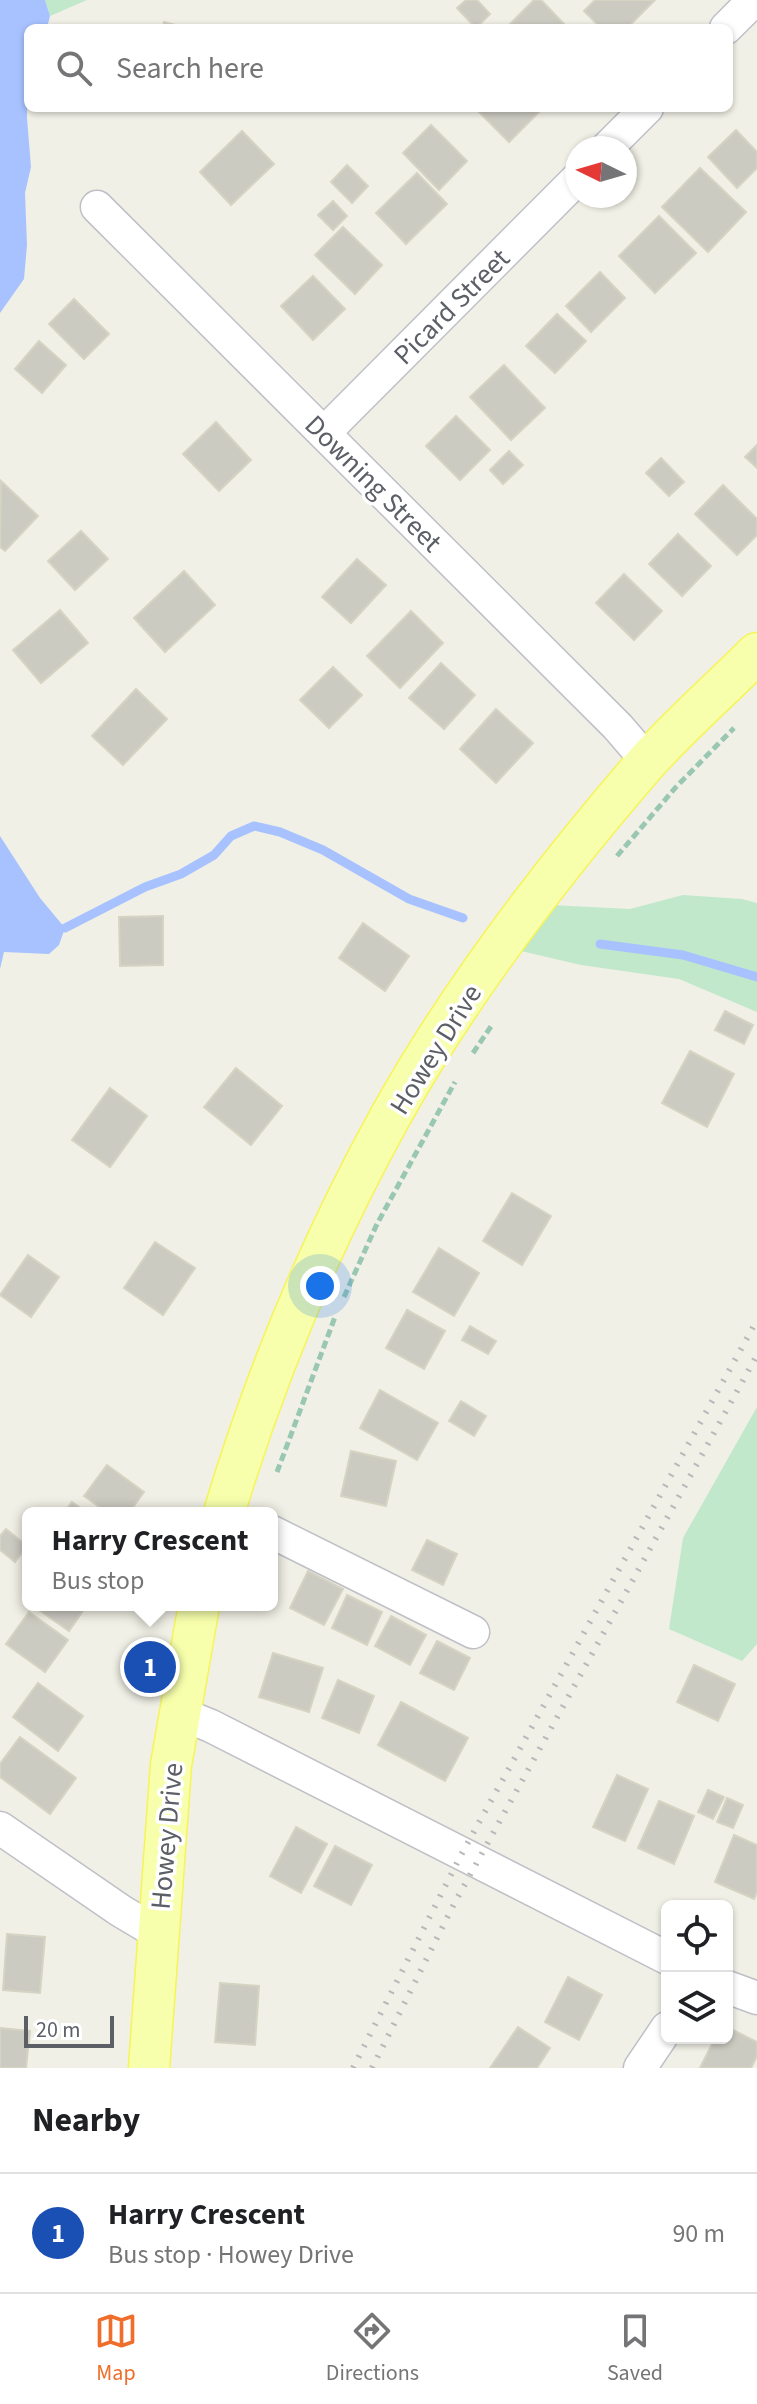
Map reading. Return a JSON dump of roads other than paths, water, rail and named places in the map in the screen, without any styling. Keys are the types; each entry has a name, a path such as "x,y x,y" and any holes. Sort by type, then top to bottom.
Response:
{"main road":[{"name":"Howey Drive","path":"228,1507 273,1372 310,1282 351,1192 392,1114 461,1005 519,922 592,827 648,762 757,653"},
{"name":"Howey Drive","path":"149,2068 165,1829 179,1713 198,1611"}],"street":[{"path":"730,24 754,0"},
{"path":"619,136 643,112"},
{"name":"Picard Street","path":"324,433 565,191"},
{"name":"Downing Street","path":"97,207 618,727 648,762"},
{"path":"278,1535 473,1632"},
{"path":"179,1713 211,1726 661,1955"},
{"path":"0,1828 158,1933"},
{"path":"733,1989 757,1998"},
{"path":"640,2068 661,2037"}],"water":[{"path":"0,0 45,0 50,16 48,24 24,24 24,112 27,112 31,167 25,193 27,245 24,279 0,313"},
{"path":"0,836 40,898 65,928 59,945 49,954 4,952 0,969"}],"waterway":[{"path":"65,928 145,887 181,874 214,855 231,836 254,826 280,832 323,850 409,899 463,918"},
{"path":"600,944 683,955 757,977"}],"railway":[{"path":"353,2068 461,1855 757,1320"},
{"path":"372,2068 454,1904 757,1355"}],"place":[{"name":"Harry Crescent","path":"150,1667"}]}
